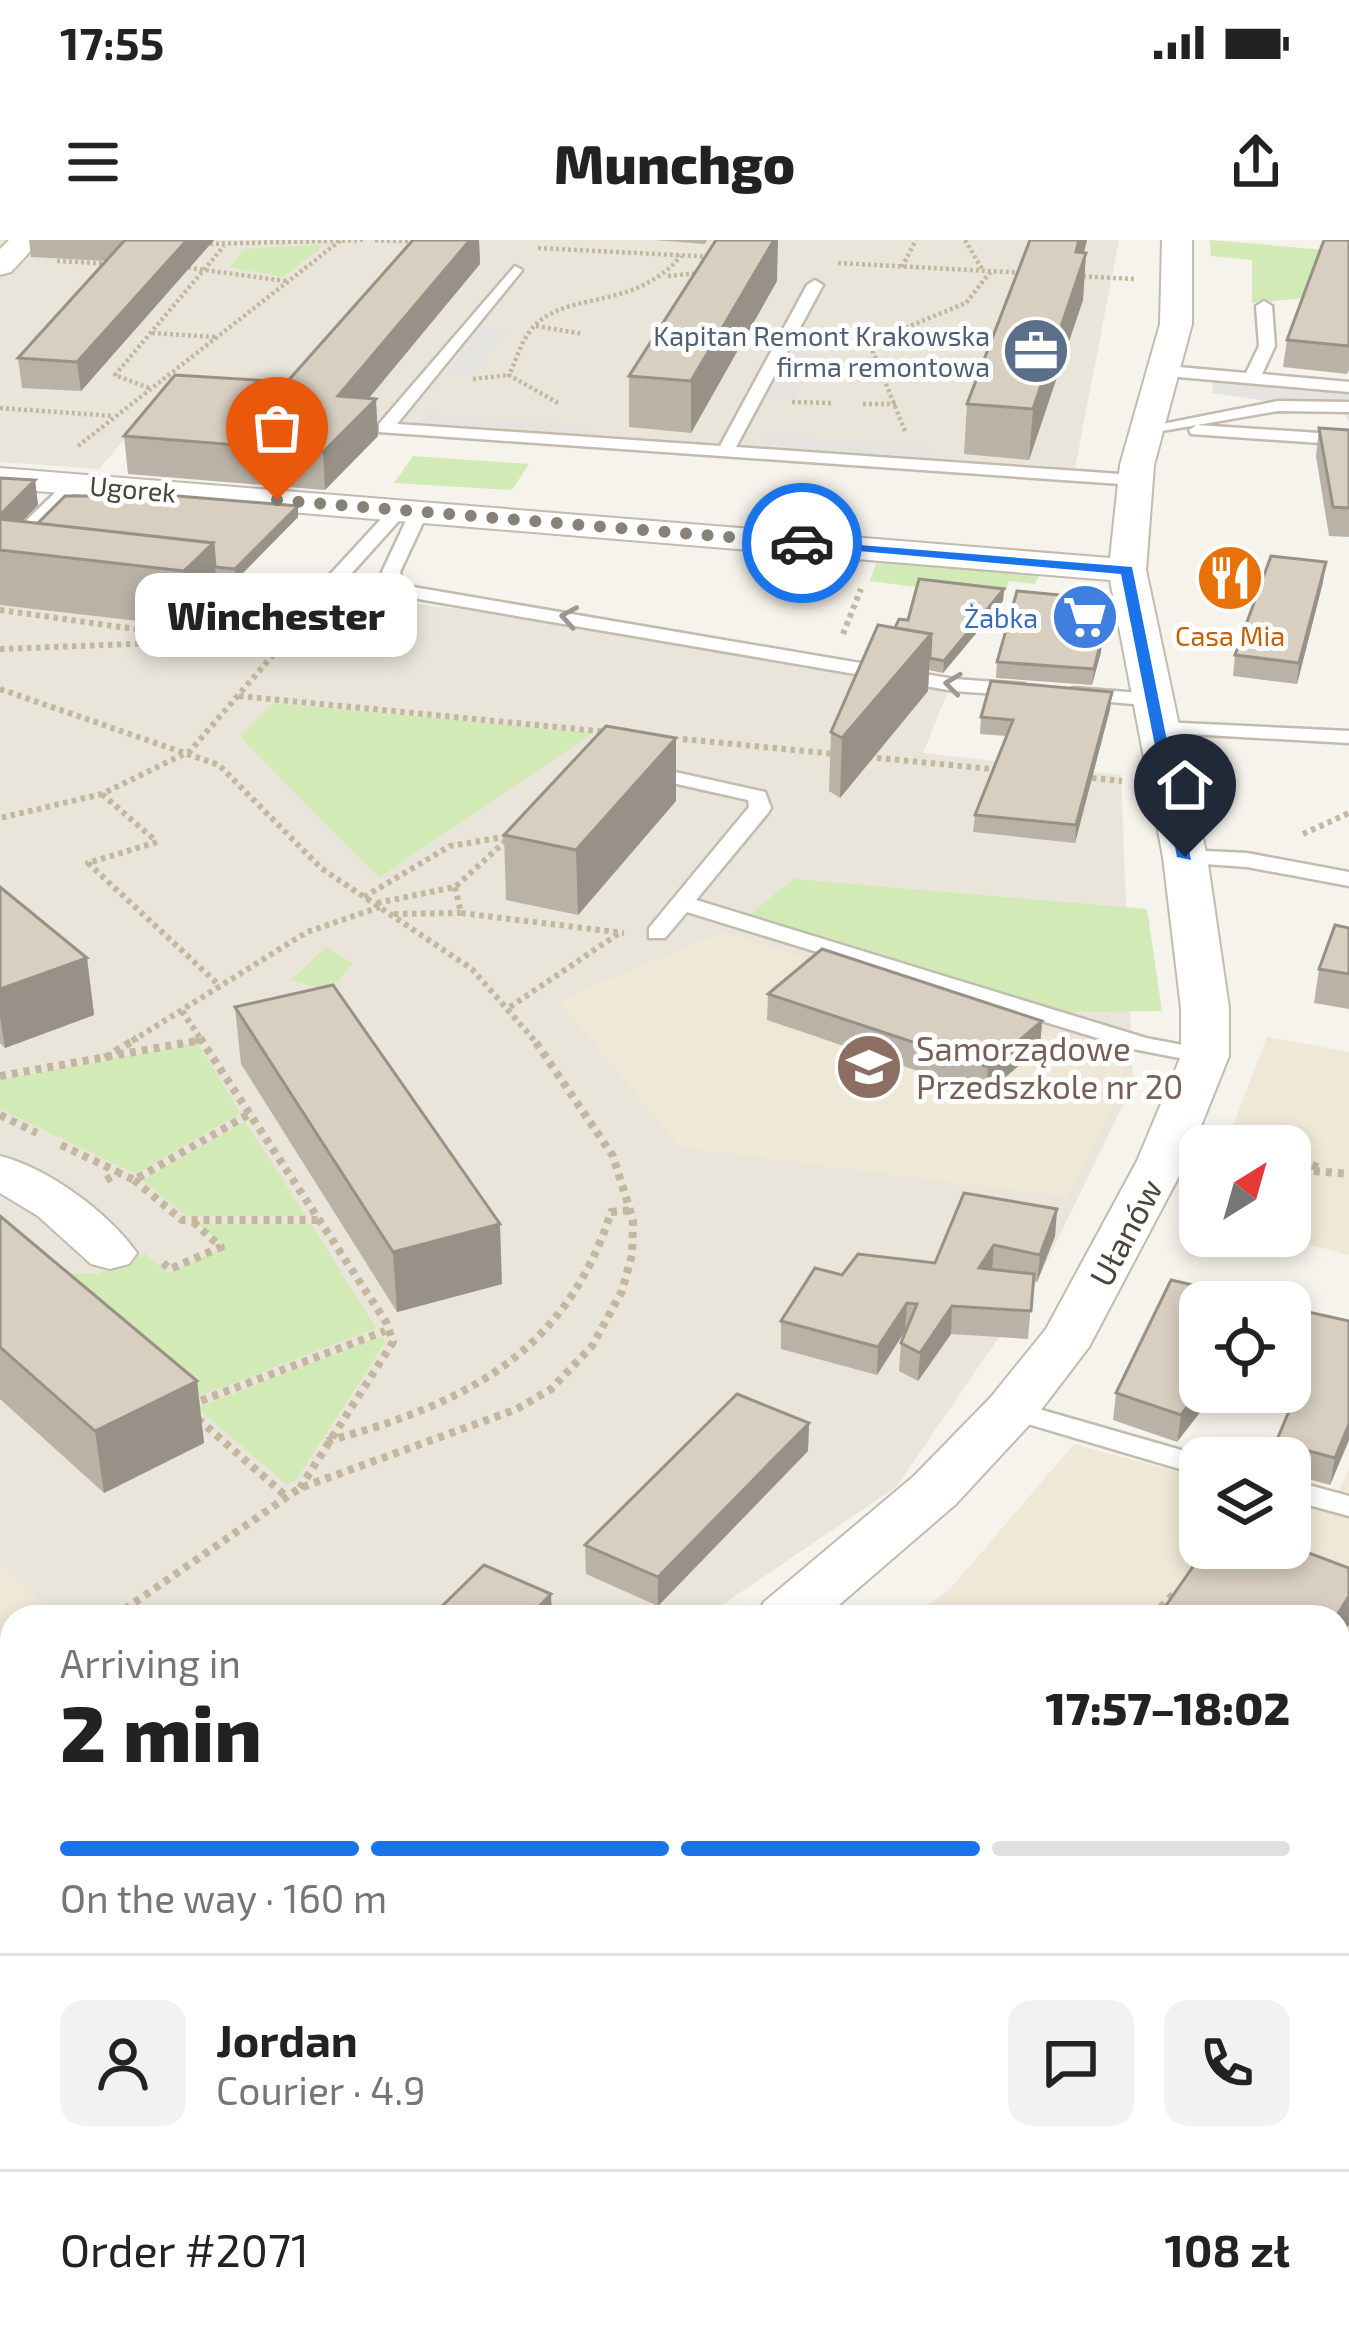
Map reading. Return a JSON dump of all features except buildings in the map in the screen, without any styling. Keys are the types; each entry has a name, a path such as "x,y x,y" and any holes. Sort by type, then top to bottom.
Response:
{"street":[{"name":"Ułanów","path":"800,1605 935,1490 1011,1410 1070,1335 1162,1160 1205,1056 1205,1008 1174,786 1127,570 1135,480 1177,324 1177,240"},
{"name":"Ugorek","path":"0,478 70,471 409,511 1127,570"},
{"path":"0,1171 133,1256"}],"lane":[{"path":"515,270 385,428 1135,480"},
{"path":"726,450 815,285"},
{"path":"1252,378 1267,346 1264,306"},
{"path":"1167,371 1349,387"},
{"path":"1150,428 1278,406 1349,407"},
{"path":"1150,428 1349,440"},
{"path":"22,566 0,560 70,471"},
{"path":"158,581 317,600 409,511"},
{"path":"409,511 391,572 394,584 408,592 954,685 1051,692 1157,714 1349,737"},
{"path":"657,933 760,808 758,796 743,790 666,776"},
{"path":"1185,857 1247,860 1349,879"},
{"path":"682,903 1142,1044 1205,1056"},
{"path":"1011,1410 1179,1459"},
{"path":"1311,1495 1349,1506"},
{"path":"1311,1499 1349,1526"}],"path":[{"path":"70,471 115,416 341,240"},
{"path":"197,244 364,240"},
{"path":"375,240 438,243"},
{"path":"707,257 718,240"},
{"path":"902,267 916,240"},
{"path":"965,240 987,271"},
{"path":"115,375 220,244"},
{"path":"523,247 728,258"},
{"path":"11,255 113,264"},
{"path":"570,410 509,375 534,326 554,311 649,289 668,276 681,256"},
{"path":"835,263 1034,274"},
{"path":"182,267 288,281"},
{"path":"909,444 898,404 873,359 900,330 966,303 987,271"},
{"path":"668,276 705,273"},
{"path":"1076,276 1141,279"},
{"path":"165,299 178,300"},
{"path":"146,322 159,322"},
{"path":"534,326 570,328 571,334 584,334"},
{"path":"790,331 887,341"},
{"path":"151,333 216,337"},
{"path":"127,345 140,345"},
{"path":"96,374 115,375 149,388"},
{"path":"130,404 153,405"},
{"path":"863,404 898,404"},
{"path":"0,408 115,416"},
{"path":"832,664 877,549"},
{"path":"0,610 279,648"},
{"path":"0,818 101,794 190,751 286,639"},
{"path":"0,649 212,641"},
{"path":"0,688 190,751 244,782 310,859 460,958 510,1007 613,1148 634,1210 630,1271 619,1299 586,1356 553,1385 506,1417 481,1418 300,1488 131,1605"},
{"path":"239,696 626,734"},
{"path":"673,738 836,754"},
{"path":"859,756 1023,772"},
{"path":"1069,776 1174,786"},
{"path":"101,794 157,842 88,863 220,986"},
{"path":"105,1058 307,932 378,905 455,887 512,836 450,846 364,897"},
{"path":"455,887 461,913"},
{"path":"392,914 461,913 620,933 657,933"},
{"path":"510,1007 620,933"},
{"path":"182,1011 386,1322 393,1342 300,1488"},
{"path":"0,1066 4,1075 202,1040"},
{"path":"134,1180 251,1113"},
{"path":"1311,1165 1328,1172"},
{"path":"1311,1171 1349,1174"},
{"path":"56,1205 119,1173 182,1220 320,1220"},
{"path":"327,1441 431,1408 516,1359 566,1312 588,1282 611,1212 634,1210"},
{"path":"133,1256 170,1269 221,1246 190,1220"},
{"path":"287,1497 184,1407 385,1330"},
{"path":"1163,1605 1188,1577"},
{"path":"1174,1594 1196,1598"}],"shaded area":[{"path":"0,240 1119,240 1075,468 153,405 99,469 0,462"},
{"path":"482,328 507,330 470,377 444,375"},
{"path":"798,335 821,337 794,399 770,398"},
{"path":"1213,380 1349,393 1349,423 1344,412 1212,393"},
{"path":"426,414 588,425 584,433 421,422"},
{"path":"762,435 928,447 942,458 759,444"},
{"path":"0,552 547,620 948,691 923,753 1121,775 1133,1084 1037,1282 896,1487 722,1605 0,1605"},
{"name":"Samorządowe Przedszkole nr 20","path":"723,932 1117,1057 1128,1078 1067,1197 680,1147 559,1000"},
{"path":"1267,1037 1349,1052 1349,1255 1311,1245 1311,1125 1233,1125"},
{"path":"1074,1444 1179,1472 1179,1569 1311,1569 1311,1484 1339,1491 1349,1469 1349,1605 928,1605 951,1588"},
{"path":"0,1565 45,1605 0,1605"}],"green space":[{"path":"1210,240 1349,252 1304,298 1252,303 1252,260 1211,256"},
{"path":"324,245 283,277 230,267 244,249"},
{"path":"413,456 529,464 512,490 394,483"},
{"path":"876,563 1039,575 1035,584 1009,581 1001,598 870,581"},
{"path":"274,703 593,733 379,878 240,737"},
{"path":"793,879 1147,909 1162,1011 1070,1012 741,922"},
{"path":"326,947 353,964 329,991 291,980"},
{"path":"198,1043 240,1113 136,1174 0,1109 0,1080"},
{"path":"245,1122 306,1216 187,1216 142,1180"},
{"path":"199,1224 311,1224 376,1328 190,1400 52,1282 73,1273 97,1274 144,1253 168,1273 226,1247"},
{"path":"381,1336 386,1341 296,1480 287,1485 197,1408"}],"way so far":[{"path":"277,500 802,543"}],"place":[{"name":"Kapitan Remont Krakowska firma remontowa","path":"1036,351"},
{"name":"Winchester","path":"277,500"},
{"name":"Casa Mia","path":"1230,578"},
{"name":"Żabka","path":"1085,617"},
{"name":"Samorządowe Przedszkole nr 20","path":"869,1067"}],"route":[{"path":"802,543 1127,570 1185,857"}]}
